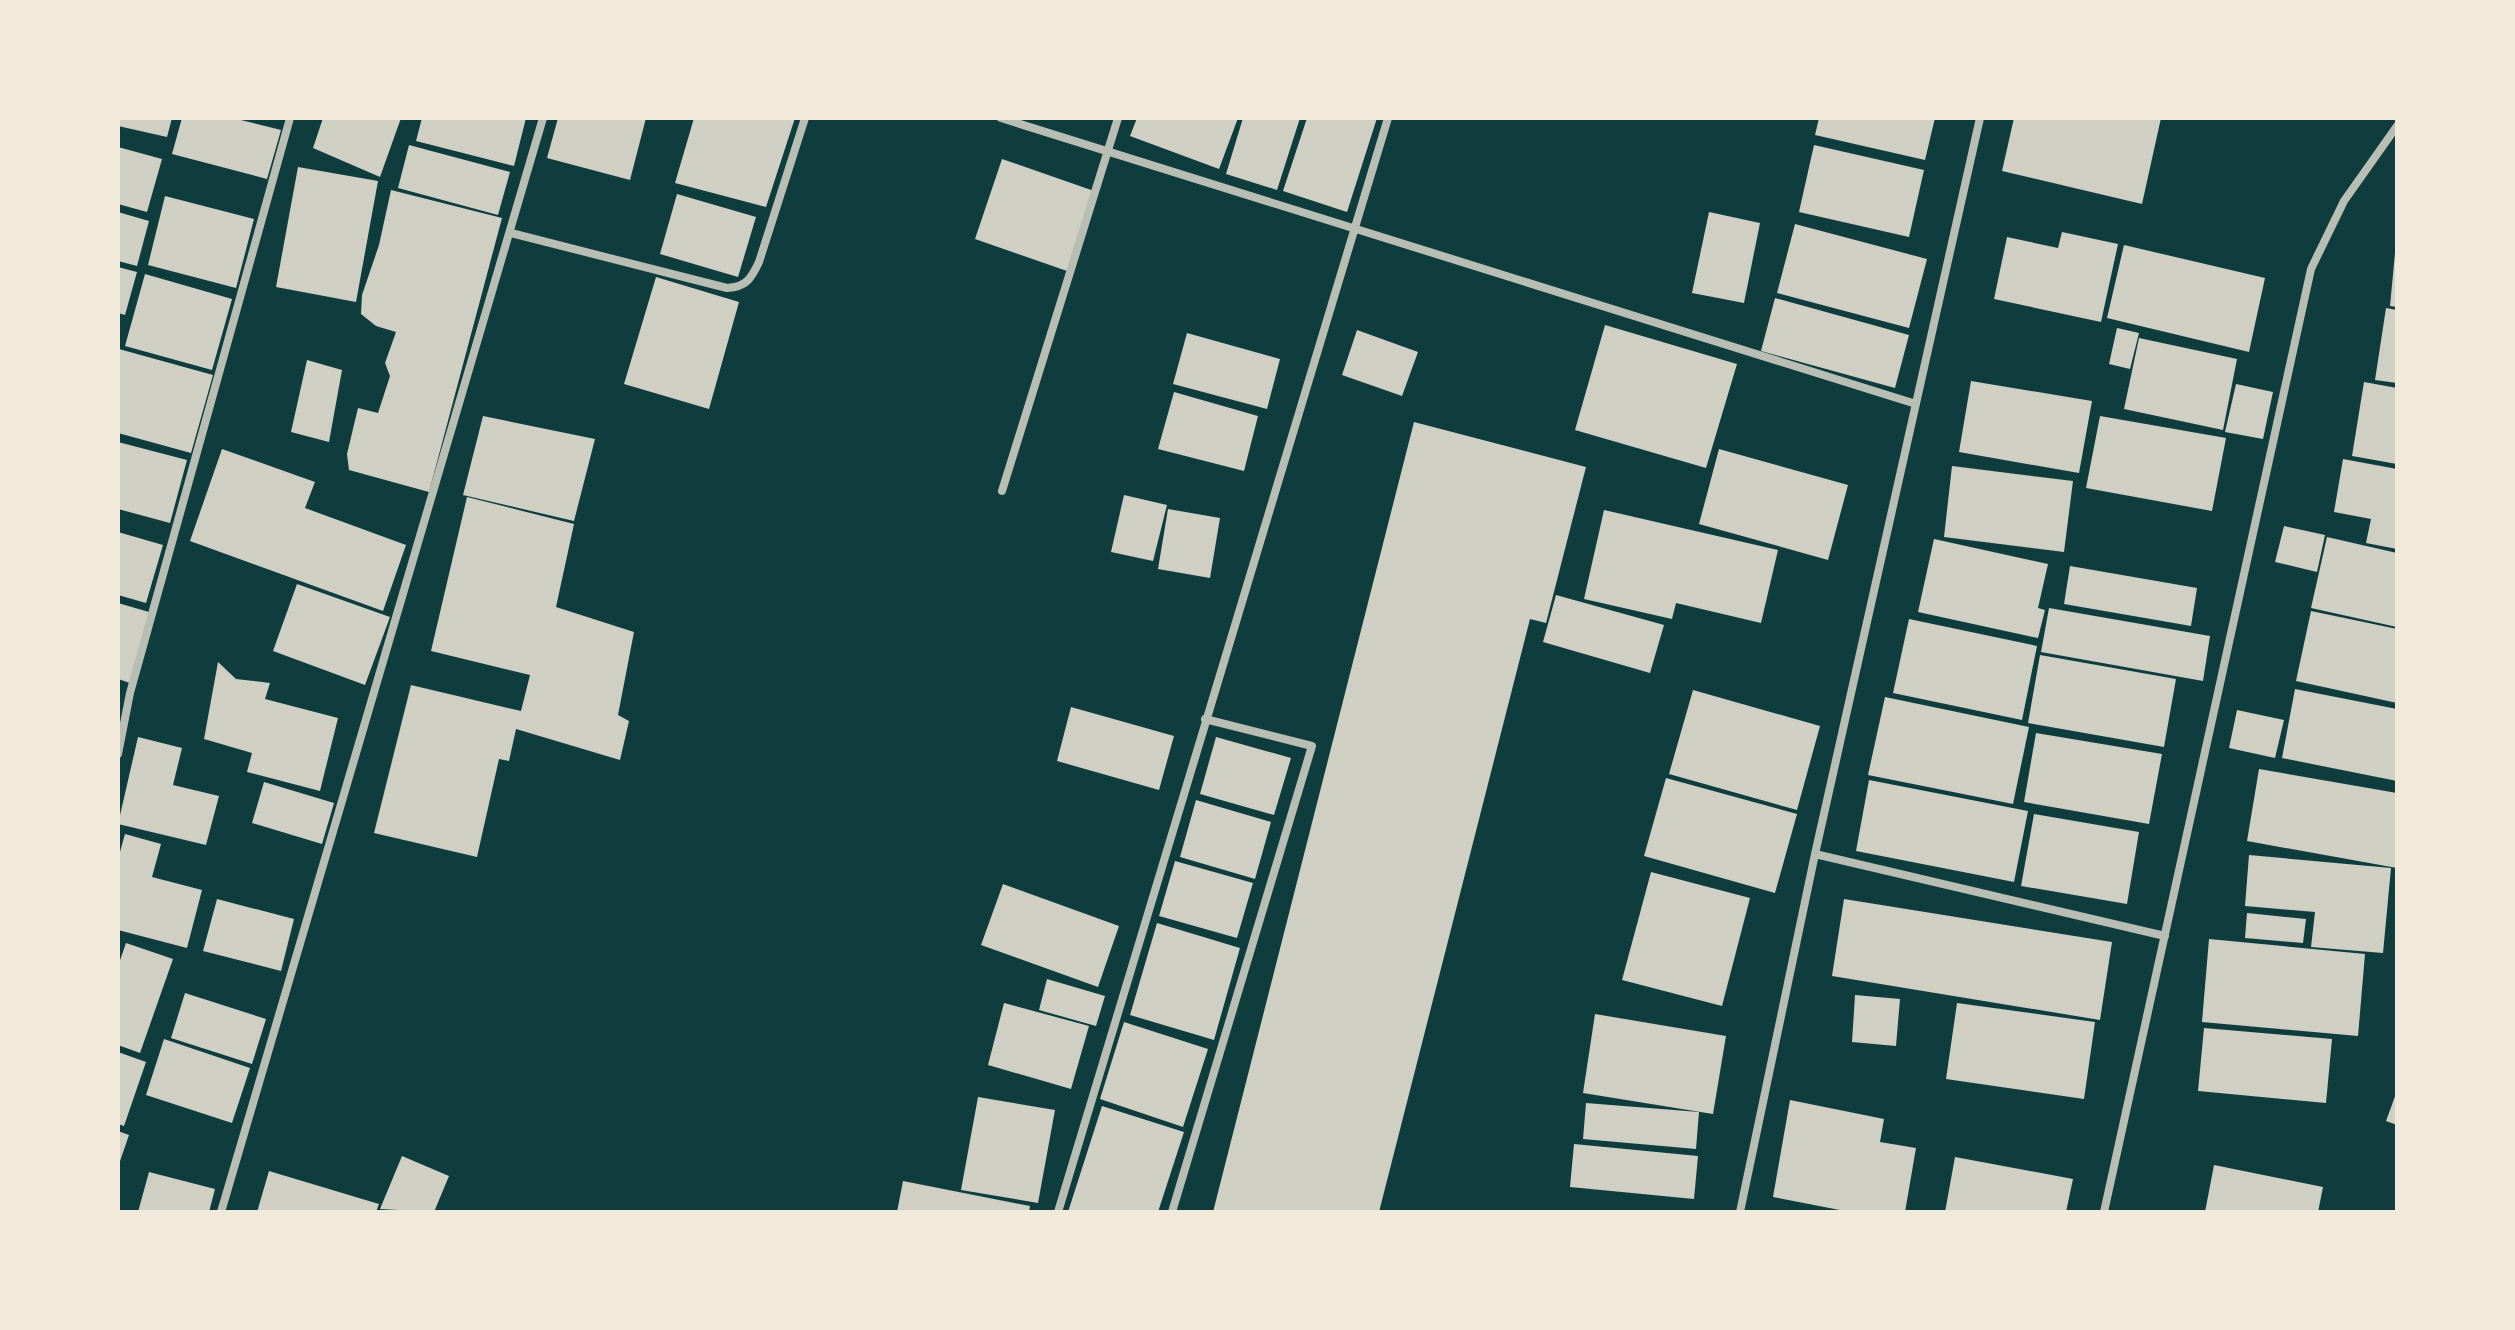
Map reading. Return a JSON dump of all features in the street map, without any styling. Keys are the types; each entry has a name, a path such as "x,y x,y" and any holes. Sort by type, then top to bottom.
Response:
{"street":[{"path":"118,754 130,693 290,118"},
{"path":"221,1212 543,118"},
{"path":"511,233 727,288 740,287 753,276 759,262 805,118"},
{"path":"1001,118 1916,404"},
{"path":"1002,491 1118,118"},
{"path":"1058,1212 1352,229 1388,118"},
{"path":"1740,1212 1815,854 1980,118"},
{"path":"2104,1212 2311,269 2344,201 2397,126"},
{"path":"1172,1212 1312,746 1205,719"},
{"path":"1815,854 2165,936"}],"building":[{"path":"118,118 172,118 167,137 118,126"},
{"path":"182,118 233,118 281,130 267,179 172,154"},
{"path":"323,118 401,118 380,177 313,148"},
{"path":"422,118 526,118 514,166 416,141"},
{"path":"558,118 646,118 630,180 547,158"},
{"path":"694,118 795,118 766,207 675,183"},
{"path":"1137,118 1238,118 1219,169 1130,136"},
{"path":"1243,118 1300,118 1277,190 1226,174"},
{"path":"1307,118 1377,118 1347,212 1283,191"},
{"path":"1819,118 1935,118 1925,160 1815,135"},
{"path":"2014,118 2161,118 2142,204 2002,171"},
{"path":"409,145 510,172 498,215 398,188"},
{"path":"1814,145 1924,170 1909,237 1799,212"},
{"path":"118,147 162,159 147,212 118,204"},
{"path":"1002,159 1094,191 1067,271 975,239"},
{"path":"298,167 378,181 356,302 276,287"},
{"path":"391,190 502,218 429,492 349,470 347,454 358,408 378,413 390,376 385,363 396,332 376,326 361,314 362,295 379,245"},
{"path":"677,194 756,217 738,277 660,254"},
{"path":"165,196 254,219 236,288 148,265"},
{"path":"118,212 149,221 137,266 118,261"},
{"path":"1709,212 1760,223 1744,303 1692,293"},
{"path":"1795,224 1927,259 1909,328 1777,293"},
{"path":"2062,232 2118,244 2101,322 1994,299 2007,237 2058,248"},
{"path":"2124,245 2265,278 2249,352 2107,318"},
{"path":"2397,254 2397,307 2390,306"},
{"path":"118,267 137,272 125,315 118,313"},
{"path":"145,274 232,299 212,370 125,346"},
{"path":"656,277 739,302 709,409 624,384"},
{"path":"1775,298 1909,335 1895,388 1761,351"},
{"path":"2386,308 2397,310 2397,383 2375,380"},
{"path":"1605,325 1737,364 1706,468 1575,430"},
{"path":"2117,328 2139,333 2130,369 2109,364"},
{"path":"1357,330 1418,352 1402,396 1342,375"},
{"path":"1187,333 1280,359 1267,409 1173,384"},
{"path":"2139,338 2237,359 2223,430 2124,409"},
{"path":"119,349 213,375 191,453 118,433"},
{"path":"307,360 342,370 329,442 291,432"},
{"path":"1971,381 2092,401 2079,473 1959,452"},
{"path":"2364,382 2397,388 2397,464 2352,456"},
{"path":"2236,384 2273,392 2263,439 2225,432"},
{"path":"1174,392 1258,416 1244,471 1158,449"},
{"path":"483,416 595,439 574,521 463,495"},
{"path":"2100,416 2226,438 2212,511 2086,488"},
{"path":"1414,422 1586,467 1546,623 1530,619 1379,1212 1213,1212"},
{"path":"118,442 187,460 170,523 118,509"},
{"path":"222,449 315,482 305,508 406,545 383,611 190,541"},
{"path":"1719,449 1848,485 1828,560 1699,524"},
{"path":"2343,459 2397,469 2397,549 2366,543 2371,519 2334,512"},
{"path":"1952,466 2073,481 2064,552 1944,537"},
{"path":"1124,495 1167,505 1153,561 1111,552"},
{"path":"467,497 574,524 556,607 634,632 618,715 629,721 620,760 516,729 509,761 499,759 477,857 374,833 411,685 521,711 530,675 431,651"},
{"path":"1168,509 1220,518 1210,578 1158,569"},
{"path":"1604,510 1778,550 1761,623 1676,603 1672,619 1584,599"},
{"path":"2284,526 2325,535 2317,572 2275,562"},
{"path":"118,532 163,545 146,603 118,595"},
{"path":"2327,537 2397,553 2397,627 2311,608"},
{"path":"1934,539 2048,564 2038,608 2045,610 2038,638 1918,612"},
{"path":"2070,566 2197,588 2191,626 2064,604"},
{"path":"297,584 390,617 365,685 273,651"},
{"path":"1556,595 1664,625 1650,673 1543,642"},
{"path":"118,603 149,612 130,683 118,679"},
{"path":"2049,608 2210,636 2203,681 2041,652"},
{"path":"2311,611 2397,629 2397,703 2296,681"},
{"path":"1909,619 2037,646 2022,720 1893,693"},
{"path":"2040,655 2176,679 2164,747 2028,723"},
{"path":"218,662 236,679 270,683 265,699 338,718 320,791 247,772 252,753 204,739"},
{"path":"2295,689 2397,709 2397,781 2282,758"},
{"path":"1693,690 1820,726 1797,810 1669,774"},
{"path":"1885,697 2029,727 2013,804 1868,775"},
{"path":"1071,707 1174,736 1159,790 1057,761"},
{"path":"2237,710 2284,720 2275,758 2229,748"},
{"path":"2036,733 2162,754 2149,824 2024,802"},
{"path":"138,737 182,748 173,785 219,796 206,845 118,824"},
{"path":"1216,737 1291,758 1274,815 1200,794"},
{"path":"2259,769 2397,793 2397,868 2247,841"},
{"path":"1666,778 1797,814 1775,893 1644,856"},
{"path":"1869,780 2028,811 2014,882 1856,851"},
{"path":"264,782 334,803 322,844 252,823"},
{"path":"1196,800 1271,822 1255,879 1180,857"},
{"path":"2034,814 2139,832 2127,904 2021,886"},
{"path":"125,834 161,844 152,877 202,890 187,948 118,930 118,859"},
{"path":"2249,855 2391,868 2383,953 2311,947 2315,912 2245,906"},
{"path":"1175,861 1253,883 1237,938 1159,916"},
{"path":"1651,872 1750,898 1722,1006 1622,980"},
{"path":"1003,884 1119,926 1098,987 981,945"},
{"path":"217,899 294,919 281,971 203,951"},
{"path":"1844,899 2112,942 2100,1020 1832,976"},
{"path":"2247,913 2306,919 2303,943 2245,938"},
{"path":"1157,923 1240,948 1214,1040 1130,1015"},
{"path":"2209,939 2365,954 2358,1036 2202,1022"},
{"path":"126,943 173,959 140,1053 118,1045 118,966"},
{"path":"1047,979 1105,996 1096,1026 1039,1010"},
{"path":"185,993 266,1019 252,1064 171,1038"},
{"path":"1855,995 1900,999 1896,1046 1852,1042"},
{"path":"1004,1003 1089,1026 1071,1089 988,1065"},
{"path":"1957,1003 2095,1022 2084,1099 1946,1079"},
{"path":"1595,1014 1726,1036 1713,1114 1583,1093"},
{"path":"1124,1022 1208,1049 1183,1127 1100,1099"},
{"path":"2204,1028 2332,1039 2326,1103 2198,1091"},
{"path":"164,1039 250,1068 232,1123 146,1095"},
{"path":"118,1052 146,1062 124,1126 118,1124"},
{"path":"2397,1091 2397,1125 2386,1121"},
{"path":"978,1097 1055,1110 1038,1203 961,1190"},
{"path":"1790,1100 1884,1119 1880,1142 1916,1148 1905,1212 1850,1212 1773,1197"},
{"path":"1586,1103 1699,1112 1696,1149 1583,1139"},
{"path":"1102,1106 1184,1132 1158,1212 1068,1212"},
{"path":"118,1131 129,1135 119,1164 118,1164"},
{"path":"1574,1144 1698,1156 1694,1199 1570,1187"},
{"path":"402,1156 449,1176 434,1212 380,1209"},
{"path":"1955,1157 2073,1179 2066,1212 1945,1212"},
{"path":"2214,1165 2323,1187 2318,1212 2205,1212"},
{"path":"269,1171 379,1204 376,1212 257,1212"},
{"path":"149,1172 215,1189 209,1212 138,1212"},
{"path":"903,1181 1030,1206 1029,1212 897,1212"}]}
